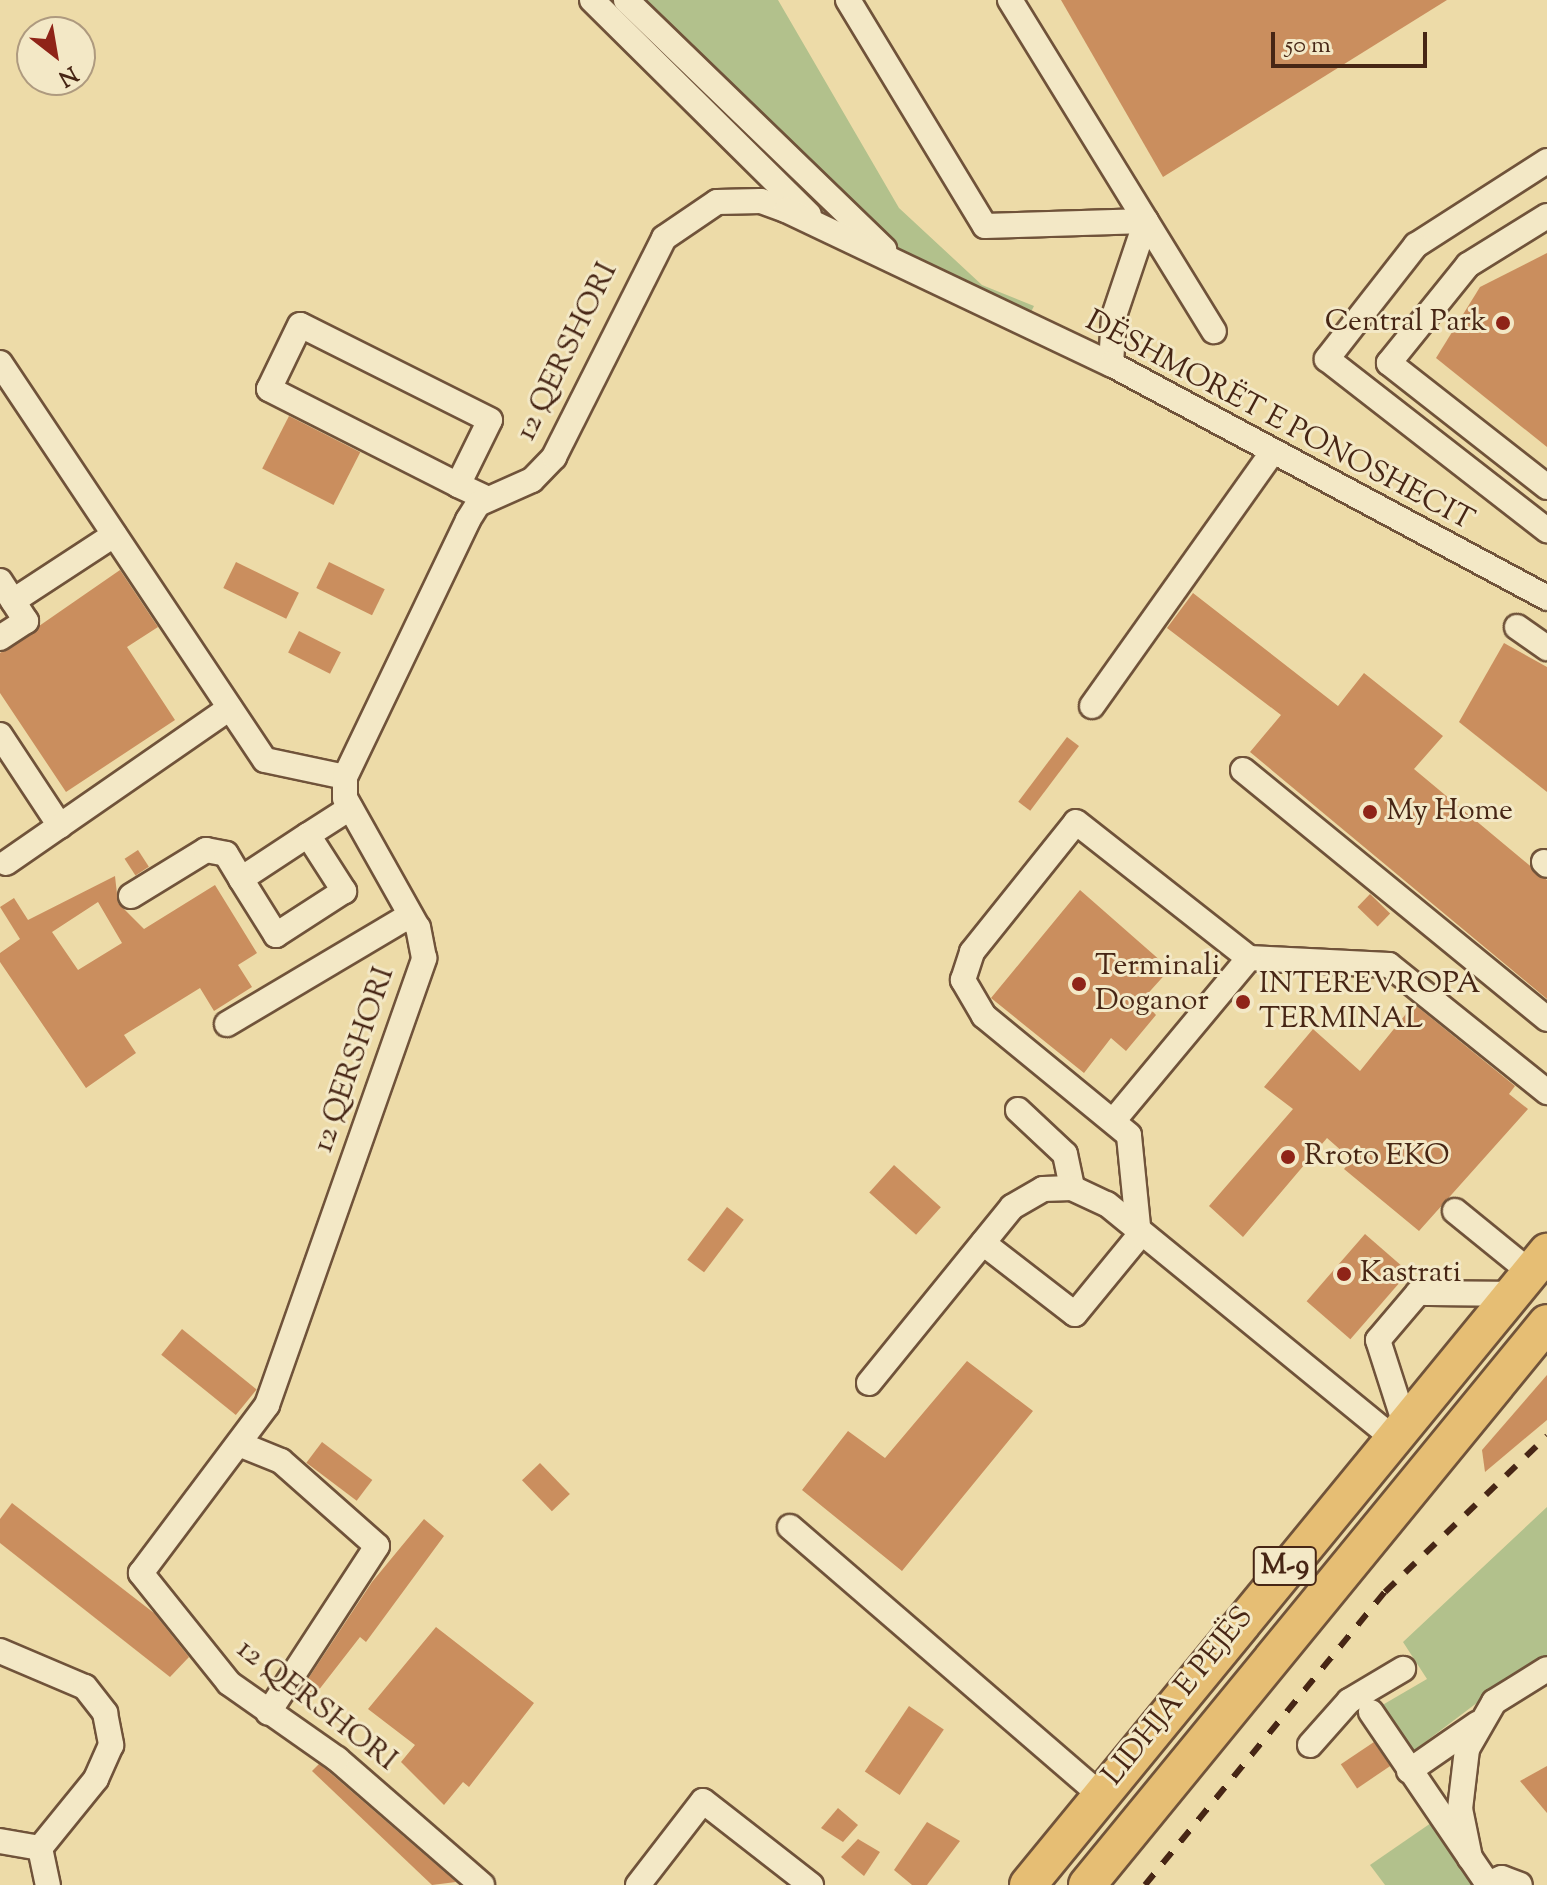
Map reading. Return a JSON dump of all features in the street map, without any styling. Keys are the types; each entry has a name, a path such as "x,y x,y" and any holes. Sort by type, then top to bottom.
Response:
{"highway":[{"name":"LIDHJA E PEJËS","path":"1028,1885 1398,1429 1530,1272"},
{"name":"LIDHJA E PEJËS","path":"1087,1885 1547,1323"}],"street":[{"name":"DËSHMORËT E PONOSHECIT","path":"592,0 818,227 895,259 1023,328 1111,364 1271,454 1547,598"},
{"name":"DËSHMORËT E PONOSHECIT","path":"626,0 895,259"},
{"path":"848,0 985,226 1146,221"},
{"path":"1010,0 1214,331"},
{"path":"1547,161 1416,245 1327,359 1547,530"},
{"name":"12 QERSHORI","path":"482,1885 337,1759 268,1713 208,1662 141,1573 267,1405 415,990 423,942 350,808 345,777 468,520 488,499 532,480 554,457 652,257 679,221 739,198 818,227"},
{"path":"1547,216 1468,265 1389,363 1547,487"},
{"path":"1111,364 1114,316 1146,221"},
{"path":"458,485 490,420 300,325 269,389 458,485 488,499"},
{"path":"0,363 265,760 345,777"},
{"path":"1092,706 1271,454"},
{"path":"0,638 26,621 6,591 114,535"},
{"path":"1517,627 1547,648"},
{"path":"6,863 230,708"},
{"path":"0,735 60,826"},
{"path":"1243,770 1547,1019"},
{"path":"241,879 350,808"},
{"path":"983,1243 1075,1314 1139,1236 1123,1120 984,1016 963,980 972,952 1076,822 1249,958 1389,965 1547,1092"},
{"path":"131,896 206,850 226,854 276,935 344,891 308,835"},
{"path":"227,1024 409,916"},
{"path":"1123,1120 1249,958"},
{"path":"1018,1110 1065,1154 1072,1188"},
{"path":"869,1383 983,1243 1026,1197 1072,1188 1101,1199 1139,1236 1398,1429"},
{"path":"1455,1211 1530,1272"},
{"path":"1398,1429 1378,1340 1418,1293 1530,1272"},
{"path":"239,1444 281,1461 377,1546 268,1713"},
{"path":"790,1527 1101,1795"},
{"path":"0,1651 67,1674 97,1699 111,1729 107,1763 40,1848"},
{"path":"1310,1745 1349,1701 1403,1669"},
{"path":"1409,1771 1479,1723 1513,1686 1547,1669"},
{"path":"1371,1712 1487,1884 1502,1878 1520,1885"},
{"path":"1470,1858 1462,1772 1479,1723"},
{"path":"638,1885 710,1792 811,1885"},
{"path":"0,1841 40,1848"},
{"path":"40,1848 48,1885"}],"green space":[{"path":"597,0 778,0 899,208 982,285 1034,306 1023,328 813,225"},
{"path":"1547,1507 1547,1660 1519,1671 1412,1752 1379,1707 1427,1679 1403,1642"},
{"path":"1431,1823 1476,1885 1385,1885 1370,1865"}],"building":[{"path":"1061,0 1447,0 1163,177"},
{"name":"Central Park","path":"1547,253 1547,447 1436,358 1480,287"},
{"path":"289,416 360,452 333,505 262,469"},
{"path":"236,562 299,593 286,619 223,588"},
{"path":"329,562 385,589 372,615 316,588"},
{"path":"120,570 158,627 127,647 175,720 66,792 0,693 0,653"},
{"path":"1193,593 1338,706 1364,673 1443,736 1414,769 1547,880 1547,999 1250,752 1281,715 1167,628"},
{"path":"299,631 341,652 330,674 288,652"},
{"path":"1504,643 1547,667 1547,792 1459,722"},
{"path":"1067,737 1079,746 1030,811 1018,802"},
{"path":"138,850 149,867 135,875 125,859"},
{"path":"115,876 118,903 144,929 215,885 257,953 238,965 252,987 214,1011 200,988 124,1035 136,1053 86,1088 0,962 0,953 20,939 0,907 14,898 28,920","holes":["98,902 122,943 78,970 52,932"]},
{"name":"Terminali Doganor","path":"1080,890 1170,969 1142,1000 1156,1015 1126,1051 1111,1038 1084,1073 991,998"},
{"path":"1370,894 1390,913 1378,926 1357,907"},
{"path":"1414,1004 1515,1086 1509,1094 1528,1109 1419,1231 1344,1169 1352,1160 1327,1138 1243,1237 1209,1206 1293,1109 1264,1087 1313,1029 1360,1071"},
{"path":"894,1165 941,1207 916,1235 869,1192"},
{"path":"727,1207 744,1220 704,1272 687,1260"},
{"path":"1365,1234 1409,1272 1350,1339 1307,1301"},
{"path":"182,1329 257,1389 236,1415 161,1355"},
{"path":"967,1361 1033,1411 902,1571 802,1490 848,1431 885,1458"},
{"path":"1547,1375 1547,1420 1485,1472 1482,1450"},
{"path":"322,1442 372,1480 357,1501 306,1463"},
{"path":"540,1463 570,1494 552,1511 522,1480"},
{"path":"12,1503 154,1613 189,1657 170,1677 0,1543 0,1519"},
{"path":"424,1519 444,1536 366,1642 360,1637 311,1700 300,1691 372,1582"},
{"path":"436,1627 534,1703 469,1787 463,1782 444,1805 401,1762 415,1745 368,1709"},
{"path":"909,1706 944,1729 900,1795 865,1771"},
{"path":"1374,1742 1390,1766 1357,1788 1341,1764"},
{"path":"319,1764 456,1882 432,1885 312,1771"},
{"path":"1547,1766 1547,1813 1520,1781"},
{"path":"838,1808 858,1825 843,1842 821,1828"},
{"path":"927,1822 960,1841 927,1885 912,1885 894,1870"},
{"path":"858,1839 880,1852 864,1876 841,1857"}],"railway":[{"path":"1145,1885 1385,1592 1547,1436"}],"place":[{"name":"Central Park","path":"1503,323"},
{"name":"My Home","path":"1370,812"},
{"name":"Terminali Doganor","path":"1079,984"},
{"name":"INTEREVROPA TERMINAL","path":"1243,1002"},
{"name":"Rroto EKO","path":"1288,1157"},
{"name":"Kastrati","path":"1344,1274"}]}
